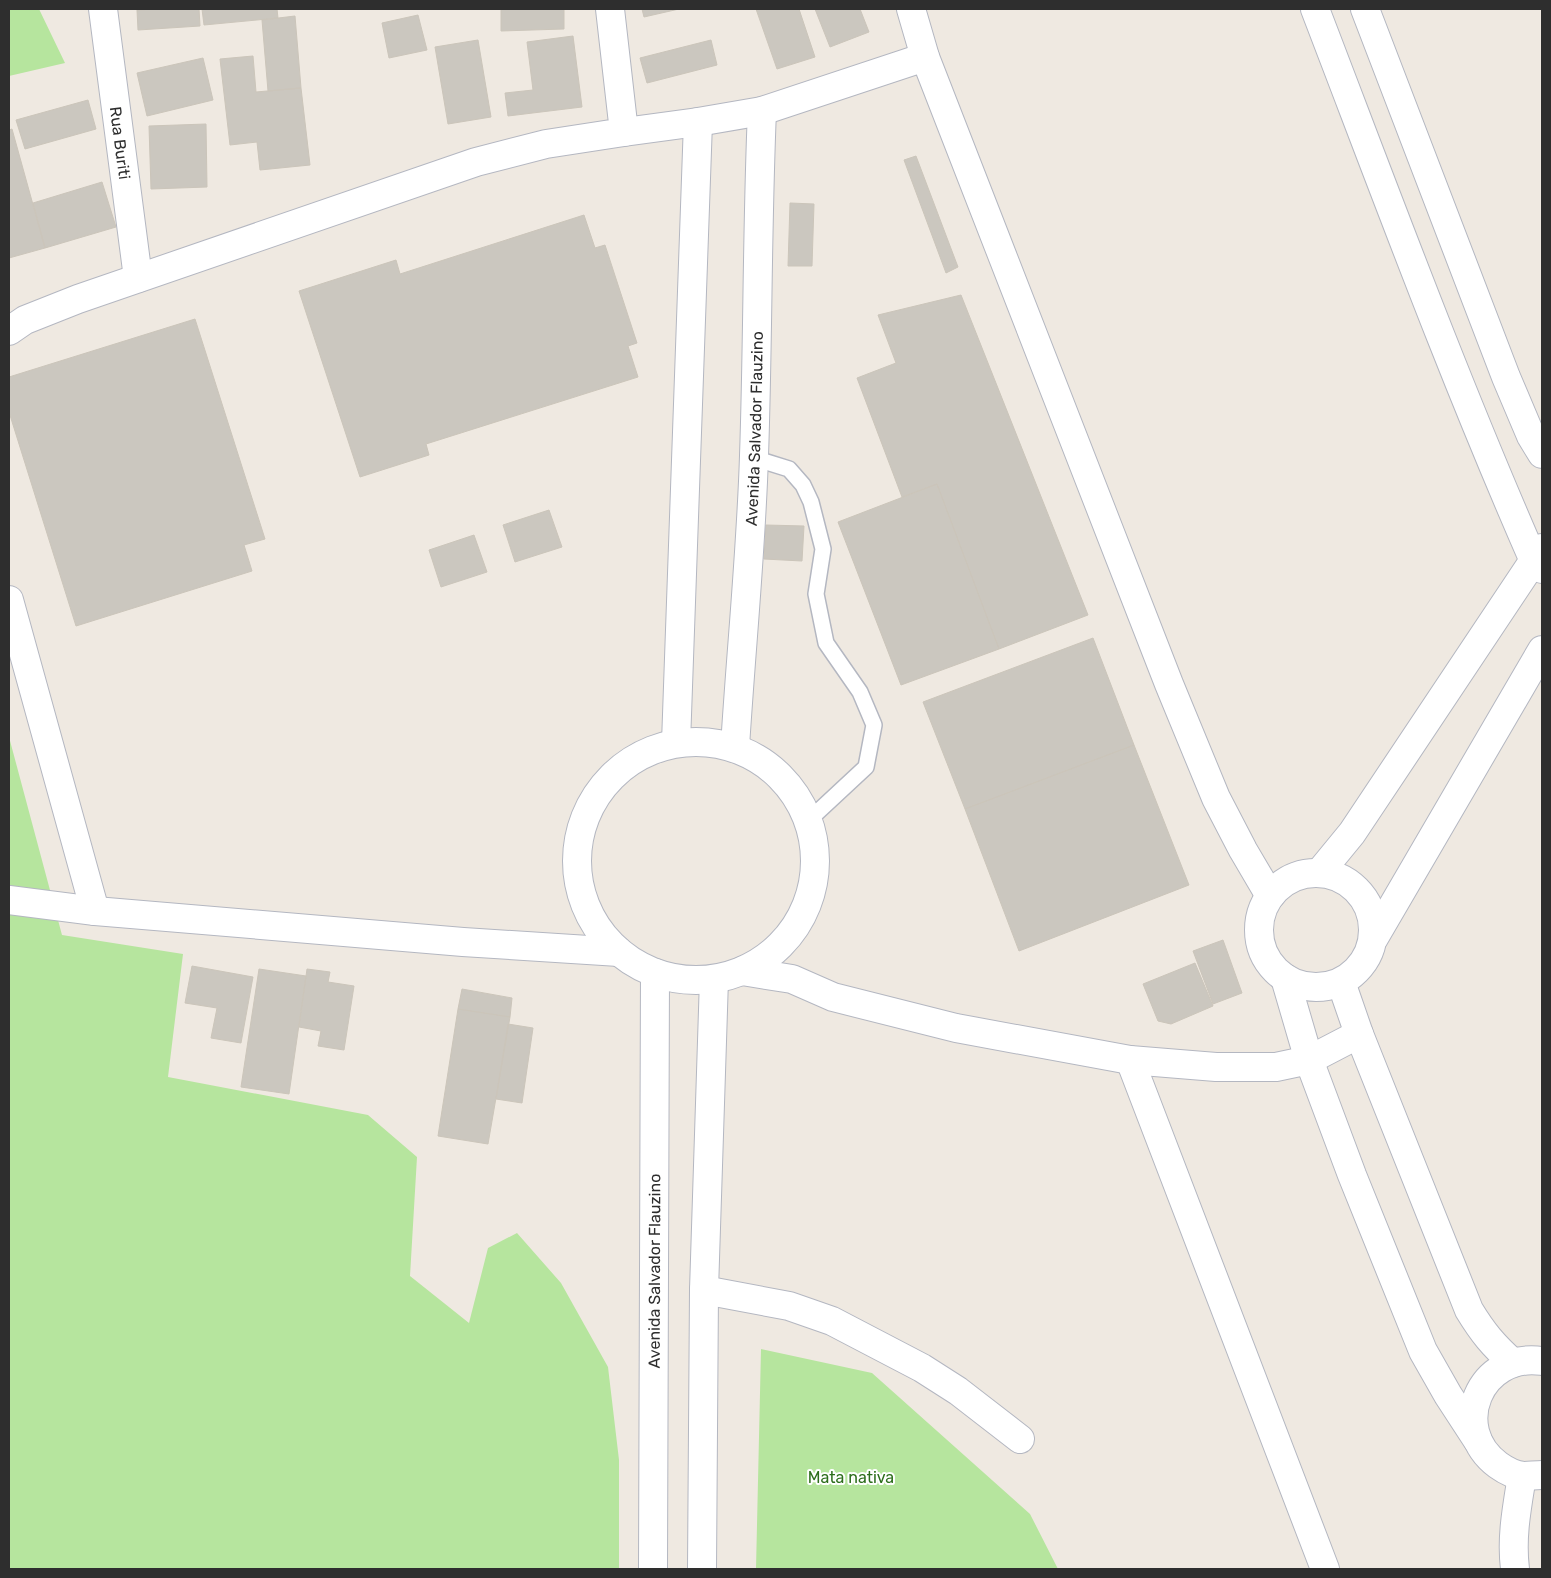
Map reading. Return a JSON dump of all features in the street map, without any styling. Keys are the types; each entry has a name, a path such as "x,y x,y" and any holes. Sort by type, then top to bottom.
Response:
{"street":[{"name":"Rua Buriti","path":"103,9 138,278"},
{"path":"610,9 624,132"},
{"path":"911,9 925,56 1169,684 1216,798 1242,850 1270,896"},
{"path":"1316,9 1454,371 1499,481 1540,559 1352,833 1320,872"},
{"path":"1365,9 1506,376 1531,436 1542,454"},
{"path":"9,331 25,320 78,299 476,162 546,144 762,111 925,56"},
{"name":"Avenida Salvador Flauzino","path":"735,747 754,458 762,111"},
{"path":"676,743 698,122"},
{"path":"9,600 94,912"},
{"path":"1374,938 1374,919 1367,902 1355,886 1338,876 1320,872 1301,875 1284,883 1270,896 1262,910 1259,925 1264,955 1273,968 1296,984 1323,987 1341,982 1354,974 1368,958 1374,938 1542,650"},
{"path":"695,741 735,747 767,764 792,789 809,820 816,856 812,892 797,925 774,952 742,971 714,979 684,980 655,973 636,965 619,952 596,927 581,897 576,864 580,830 593,799 615,772 643,753 676,743 695,741"},
{"path":"9,900 94,912 463,942 619,952"},
{"path":"742,971 792,979 833,997 956,1028 1130,1060 1216,1067 1276,1067 1309,1060 1359,1034"},
{"name":"Avenida Salvador Flauzino","path":"653,1569 655,973"},
{"path":"1285,978 1309,1060 1352,1175 1423,1351 1488,1458 1504,1469 1532,1475 1514,1521 1513,1549 1515,1569"},
{"path":"702,1569 704,1290 714,979"},
{"path":"1341,982 1359,1034 1469,1310 1483,1334 1513,1363"},
{"path":"1130,1060 1325,1569"},
{"path":"704,1290 789,1306 832,1321 922,1368 958,1392 1020,1439"},
{"path":"1478,1441 1473,1422 1475,1403 1483,1386 1496,1372 1513,1363 1532,1360 1542,1362"}],"lane":[{"path":"754,458 789,469 803,485 811,502 823,549 816,594 826,643 860,692 874,725 866,767 809,820"}],"green space":[{"path":"9,9 39,9 65,63 9,76"},
{"path":"9,737 62,935 183,954 168,1077 368,1115 417,1157 410,1276 469,1323 488,1248 517,1233 561,1283 608,1367 619,1460 619,1569 9,1569"},
{"name":"Mata nativa","path":"761,1349 872,1373 1030,1514 1058,1569 756,1569"}],"building":[{"path":"199,9 200,26 138,30 137,10"},
{"path":"202,9 277,9 278,18 204,25"},
{"path":"501,9 564,9 564,29 501,31"},
{"path":"642,9 679,9 644,17"},
{"path":"756,9 799,9 815,57 777,69"},
{"path":"815,9 860,9 869,32 830,47"},
{"path":"418,15 427,50 389,58 382,23"},
{"path":"295,16 301,88 268,91 262,20"},
{"path":"573,36 582,107 508,116 505,93 533,90 527,42"},
{"path":"478,40 491,117 448,124 435,47"},
{"path":"711,40 717,65 647,83 640,58"},
{"path":"253,56 256,92 301,88 310,165 260,170 257,142 230,145 220,59"},
{"path":"203,58 213,100 147,116 137,73"},
{"path":"88,100 96,129 25,149 16,120"},
{"path":"206,124 207,187 151,189 149,126"},
{"path":"12,129 45,248 9,258 9,130"},
{"path":"916,156 958,267 946,273 904,160"},
{"path":"102,182 116,227 45,248 33,203"},
{"path":"790,203 814,204 812,266 788,266"},
{"path":"584,215 595,248 605,245 637,343 628,346 638,377 426,444 429,455 360,477 299,291 396,260 400,274"},
{"path":"961,295 1088,615 999,649 937,484 902,497 857,378 896,363 878,315"},
{"path":"195,319 265,539 244,545 252,571 76,626 9,412 9,377"},
{"path":"937,484 999,649 901,685 838,522"},
{"path":"549,510 562,547 515,562 503,525"},
{"path":"766,525 804,526 802,561 764,559"},
{"path":"474,535 487,572 441,587 429,550"},
{"path":"1093,638 1134,745 965,809 923,702"},
{"path":"1134,745 1189,885 1019,951 965,809"},
{"path":"1223,940 1242,993 1213,1004 1193,951"},
{"path":"1195,963 1213,1006 1171,1024 1158,1021 1143,984"},
{"path":"192,966 253,977 241,1043 211,1038 217,1008 185,1003"},
{"path":"259,969 306,976 289,1094 241,1087"},
{"path":"307,969 330,972 328,982 354,986 344,1050 318,1046 321,1031 299,1027"},
{"path":"462,989 512,998 510,1017 458,1009"},
{"path":"458,1009 510,1017 488,1144 438,1136"},
{"path":"508,1024 533,1028 522,1103 496,1099"}]}
